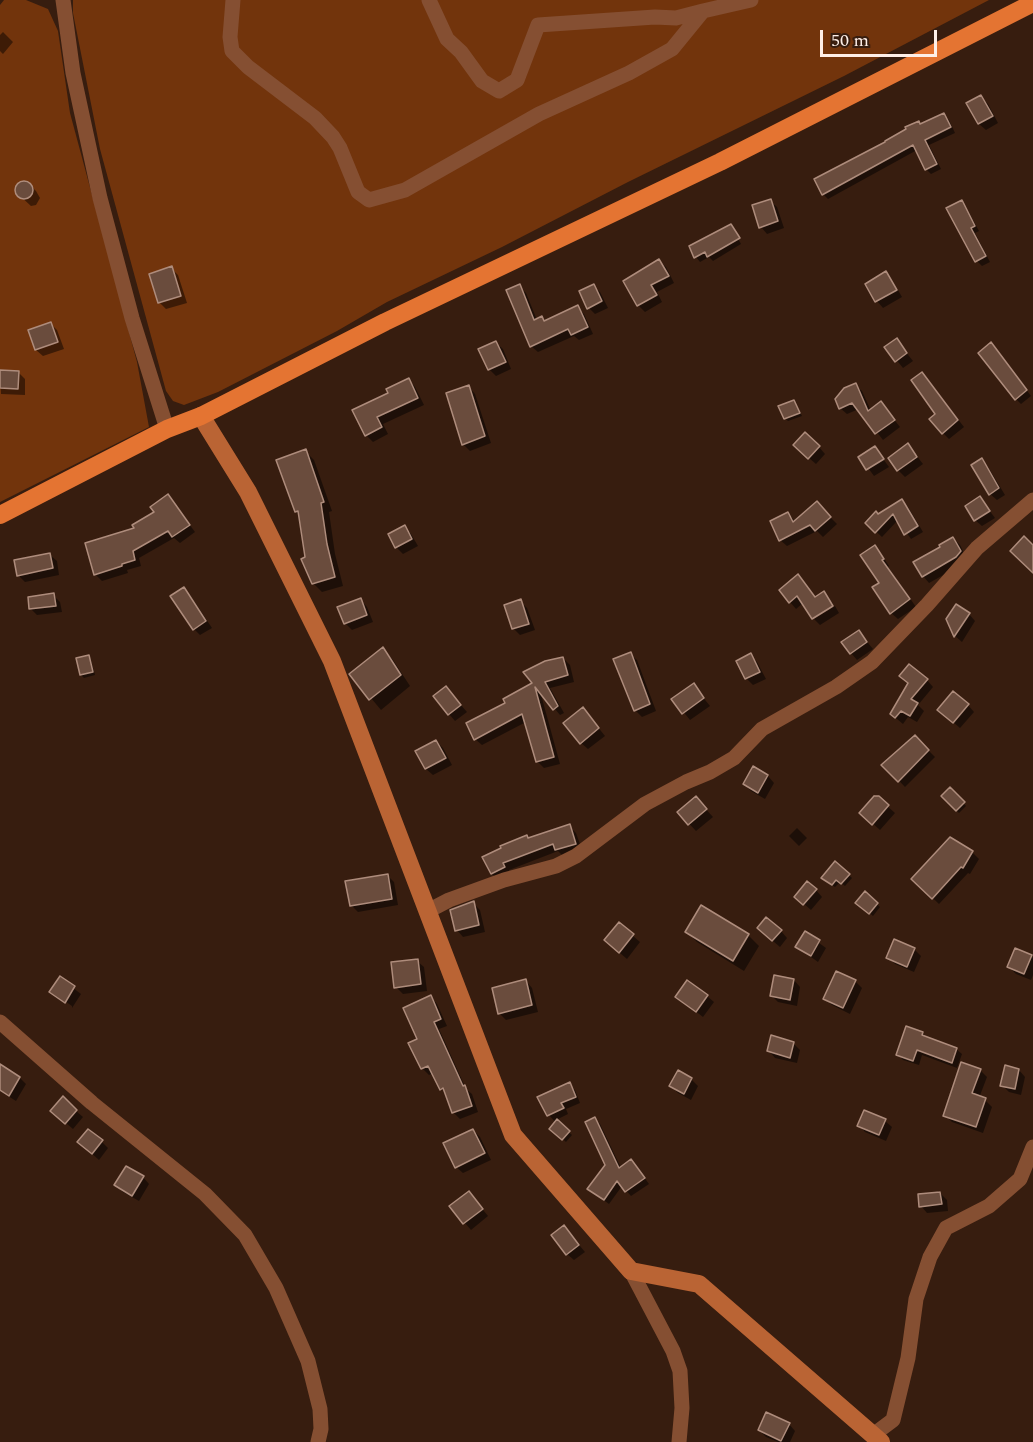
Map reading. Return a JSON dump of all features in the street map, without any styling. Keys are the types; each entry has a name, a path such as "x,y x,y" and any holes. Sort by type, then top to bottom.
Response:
{"main road":[{"path":"0,515 167,429 201,416 385,322 720,162 1033,3"}],"street":[{"path":"63,0 73,73 100,198 132,318 167,429"},
{"path":"232,0 230,37 232,51 248,67 315,118 333,137 340,148 358,192 369,200 405,190 539,114 629,73 672,49 703,11"},
{"path":"429,0 447,39 461,52 482,81 499,91 517,80 538,25 655,17 676,18 751,0"},
{"path":"201,416 248,492 332,661 513,1135 631,1271 674,1351 680,1371 682,1408 679,1442"},
{"path":"428,911 449,900 556,866 576,856 645,804 734,758 762,729 836,687 872,662 927,605 977,548 1033,500"},
{"path":"0,1022 93,1103 205,1194 245,1234 276,1288 308,1361 320,1409 321,1429 318,1442"},
{"path":"631,1271 699,1284 877,1438 893,1420 908,1358 916,1299 930,1257 946,1228 989,1206 1020,1179 1033,1147"}],"shaded area":[{"path":"4,0 26,0 48,9 58,31 70,113 137,362 149,427 0,502 0,5"},
{"path":"73,0 989,0 844,76 387,302 337,331 218,392 184,405 173,401 166,391 100,149 73,13"}],"building":[{"path":"981,95 993,116 978,124 966,103"},
{"path":"944,113 951,127 925,140 937,164 925,170 913,145 822,195 814,179 885,142 906,129 905,127 919,121 920,124"},
{"path":"20,181 28,181 33,186 31,197 20,199 15,194 15,186"},
{"path":"771,199 778,221 759,228 752,205"},
{"path":"962,200 975,226 971,228 986,256 975,262 946,208"},
{"path":"731,224 740,238 707,257 705,252 694,258 689,246"},
{"path":"659,259 669,276 651,285 657,295 637,306 623,281"},
{"path":"172,266 181,296 158,303 149,274"},
{"path":"886,271 897,290 875,302 865,284"},
{"path":"520,284 534,320 542,316 544,321 578,305 588,327 571,335 568,329 530,347 506,290"},
{"path":"594,284 602,301 587,309 579,291"},
{"path":"51,322 58,342 35,350 28,330"},
{"path":"897,338 907,353 895,362 884,347"},
{"path":"496,341 506,362 488,370 478,349"},
{"path":"991,342 1027,390 1015,400 978,353"},
{"path":"0,370 19,371 18,389 0,388"},
{"path":"922,372 958,420 942,434 929,419 935,414 911,380"},
{"path":"409,378 418,398 377,417 382,427 365,436 352,410 388,393 386,389"},
{"path":"856,383 868,411 881,401 895,420 875,434 852,403 839,409 835,399 844,388"},
{"path":"469,385 485,436 462,445 446,393"},
{"path":"794,400 800,413 784,419 778,406"},
{"path":"805,432 820,446 808,459 793,445"},
{"path":"908,443 917,457 897,471 888,458"},
{"path":"875,446 884,459 866,470 858,457"},
{"path":"306,449 324,502 321,503 327,544 335,577 312,584 301,559 305,557 298,511 295,512 276,460"},
{"path":"982,458 999,488 989,495 971,465"},
{"path":"168,494 190,525 172,537 168,531 133,551 135,560 94,575 85,543 134,528 132,525 154,512 150,507"},
{"path":"980,496 990,511 974,521 965,506"},
{"path":"902,499 918,526 904,535 893,514 875,533 865,523 876,511 878,514"},
{"path":"817,501 831,517 815,531 810,525 779,541 770,521 788,512 793,522"},
{"path":"405,525 412,539 395,548 388,534"},
{"path":"1024,536 1033,545 1033,573 1010,551"},
{"path":"953,537 961,551 956,557 922,577 913,562"},
{"path":"875,545 884,559 882,560 910,599 890,614 872,587 879,583 860,555"},
{"path":"50,553 53,568 17,576 14,560"},
{"path":"798,574 815,597 824,591 833,606 812,619 797,596 789,603 779,590"},
{"path":"184,587 206,621 193,630 170,596"},
{"path":"54,593 56,606 29,609 28,597"},
{"path":"361,598 367,615 344,624 337,607"},
{"path":"521,599 529,624 512,629 504,605"},
{"path":"956,604 970,613 954,637 946,619"},
{"path":"859,630 867,642 850,654 841,642"},
{"path":"383,647 401,675 369,700 349,674"},
{"path":"631,652 650,704 634,711 613,659"},
{"path":"751,653 760,672 745,679 736,661"},
{"path":"89,655 93,672 80,675 76,658"},
{"path":"563,657 568,675 545,682 558,706 553,710 535,687 554,757 536,762 522,714 474,740 466,723 505,703 503,699 532,683 523,672 545,661"},
{"path":"909,664 928,679 911,699 918,703 910,716 901,711 895,718 890,714 908,683 899,676"},
{"path":"694,683 704,698 682,714 671,699"},
{"path":"446,686 461,705 448,715 433,696"},
{"path":"953,691 969,704 953,723 937,710"},
{"path":"583,707 599,728 580,744 563,723"},
{"path":"915,735 929,750 898,782 881,765"},
{"path":"436,740 446,758 425,769 415,751"},
{"path":"753,766 768,775 758,793 743,784"},
{"path":"950,787 965,802 956,811 941,796"},
{"path":"696,796 707,809 688,825 677,812"},
{"path":"874,796 879,796 889,805 872,825 859,813"},
{"path":"570,824 576,844 555,850 553,844 503,863 505,867 491,874 482,857 501,848 500,846 527,835 528,838"},
{"path":"950,837 973,851 963,868 961,867 932,899 911,879"},
{"path":"835,861 850,874 841,884 836,880 832,885 821,878"},
{"path":"388,874 392,899 350,906 345,881"},
{"path":"807,881 817,889 803,905 794,897"},
{"path":"865,891 878,903 869,914 855,903"},
{"path":"474,901 479,925 455,931 450,910"},
{"path":"701,905 749,934 733,961 685,932"},
{"path":"766,917 782,930 772,941 757,928"},
{"path":"619,922 634,934 619,953 604,940"},
{"path":"805,931 820,940 811,956 795,947"},
{"path":"894,939 915,948 907,967 886,958"},
{"path":"1015,948 1032,955 1024,974 1007,967"},
{"path":"418,959 421,984 394,988 391,962"},
{"path":"836,971 856,980 843,1008 823,999"},
{"path":"774,975 794,979 790,1000 770,996"},
{"path":"60,976 75,986 65,1003 49,992"},
{"path":"526,979 532,1005 498,1014 492,988"},
{"path":"687,980 708,995 696,1012 675,997"},
{"path":"431,995 441,1019 434,1022 463,1086 465,1085 472,1106 452,1113 443,1088 440,1090 428,1066 421,1069 408,1043 417,1039 403,1008"},
{"path":"906,1026 923,1032 922,1035 957,1048 952,1063 917,1050 913,1061 896,1055"},
{"path":"771,1035 794,1042 790,1058 767,1051"},
{"path":"961,1062 981,1069 972,1093 986,1098 976,1127 943,1116"},
{"path":"0,1064 20,1077 9,1096 0,1090"},
{"path":"1005,1065 1019,1069 1015,1089 1000,1086"},
{"path":"678,1070 692,1078 684,1094 669,1086"},
{"path":"570,1082 576,1097 561,1103 564,1108 547,1116 537,1097"},
{"path":"63,1096 77,1110 65,1124 50,1111"},
{"path":"864,1110 886,1119 879,1135 857,1126"},
{"path":"595,1117 619,1168 631,1159 645,1178 625,1192 617,1181 604,1200 587,1189 605,1165 585,1122"},
{"path":"557,1119 570,1131 562,1140 549,1129"},
{"path":"88,1129 103,1140 92,1154 77,1142"},
{"path":"473,1129 485,1153 455,1168 443,1143"},
{"path":"126,1166 144,1176 132,1196 114,1185"},
{"path":"469,1191 483,1209 463,1224 449,1206"},
{"path":"940,1192 942,1204 919,1207 918,1194"},
{"path":"564,1225 579,1245 566,1255 551,1235"},
{"path":"766,1412 790,1423 781,1441 758,1430"}]}
